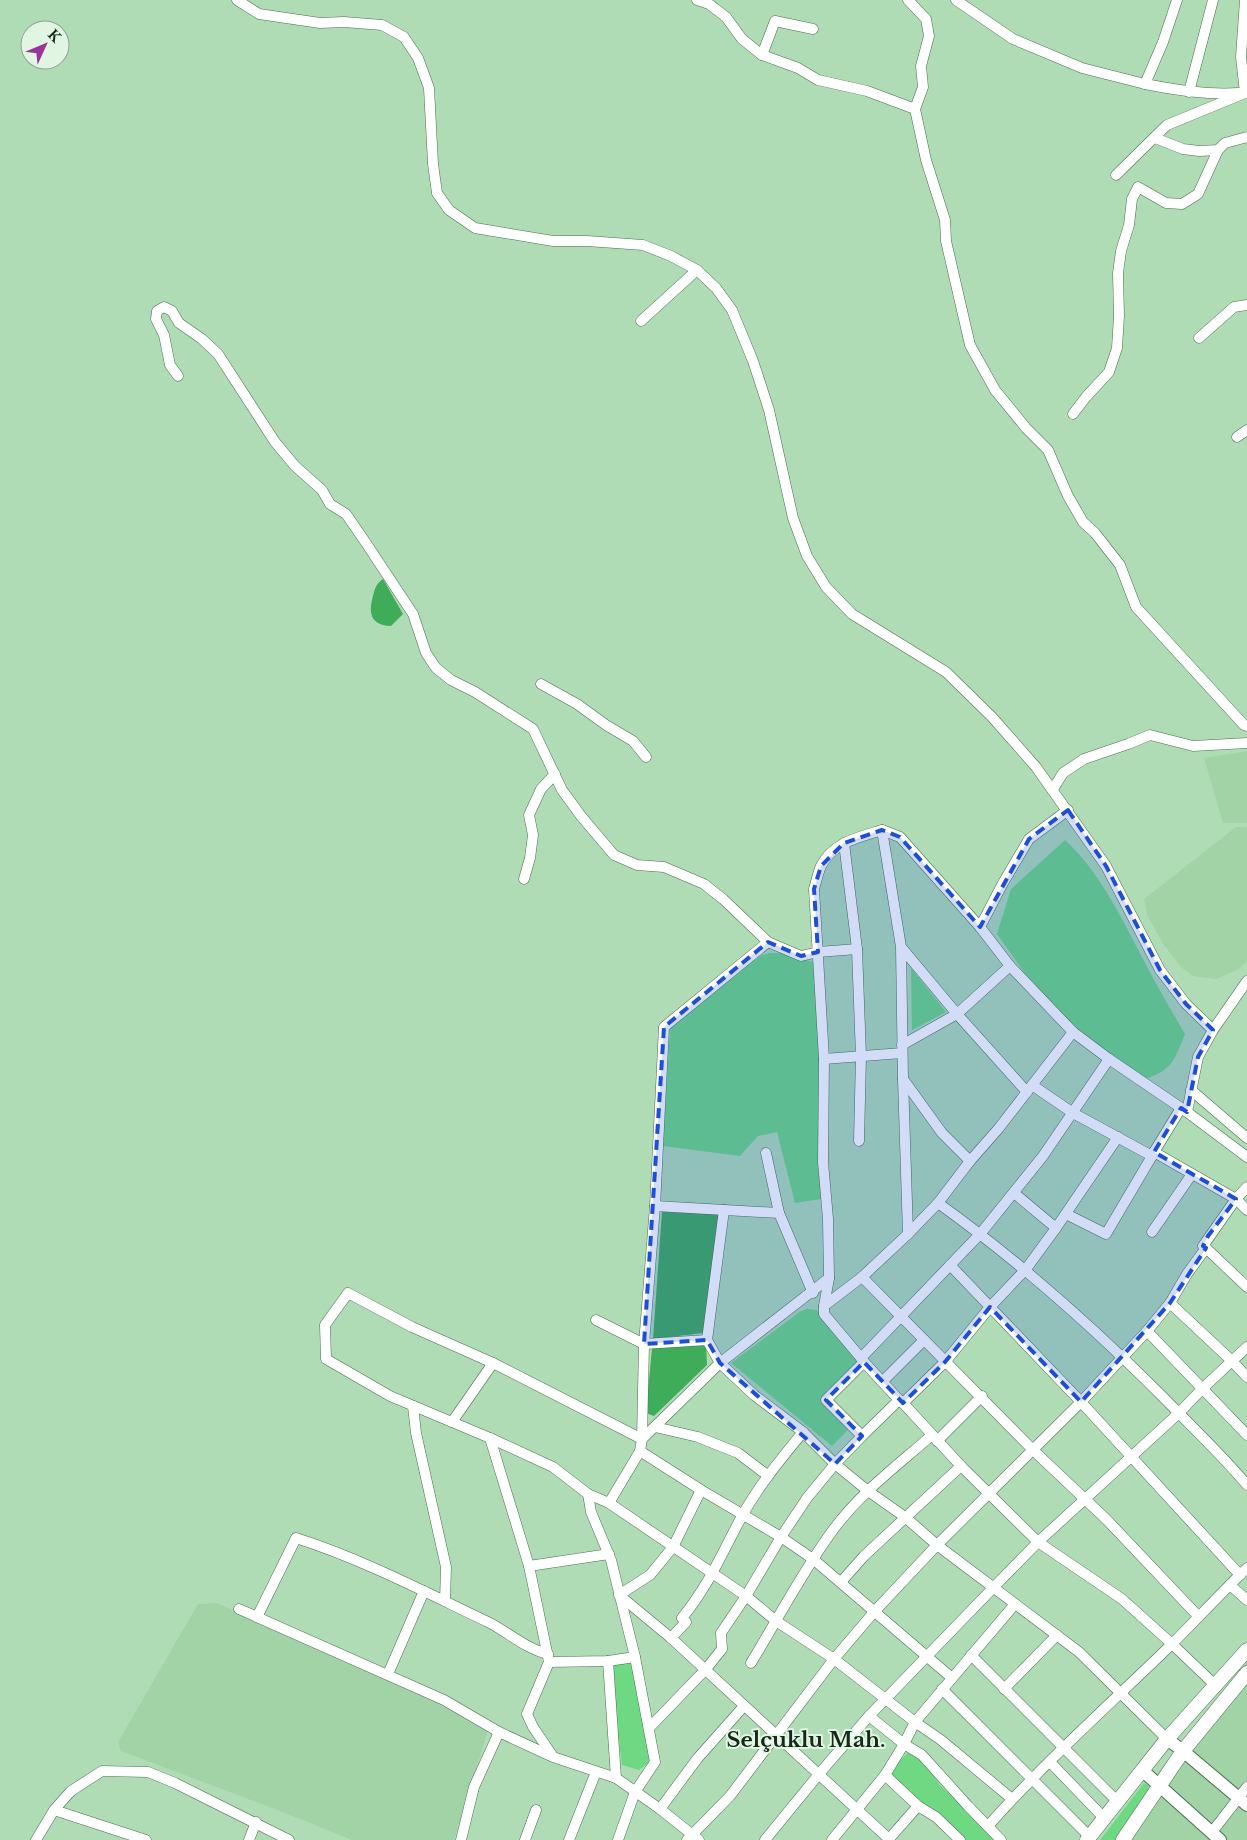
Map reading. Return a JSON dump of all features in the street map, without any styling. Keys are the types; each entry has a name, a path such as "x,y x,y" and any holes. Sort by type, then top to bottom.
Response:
{"main road":[{"path":"1088,1838 1143,1771 1166,1739 1247,1650"},
{"path":"1123,1840 1183,1751 1247,1673"}],"street":[{"path":"237,0 259,14 320,23 344,22 382,25 404,37 418,58 429,88 433,164 437,193 449,210 475,228 553,241 644,245 671,256 697,270 716,288 732,310 753,361 769,410 793,518 807,556 826,587 852,614 946,672 992,717 1036,767 1106,866 1160,970 1186,1004 1214,1030"},
{"path":"697,0 709,4 726,17 742,39 762,55 798,68 818,80 867,91 915,109"},
{"path":"908,0 926,19 928,36 921,66 923,87 915,109 926,160 945,220 946,241 970,345 996,390 1026,428 1048,450 1068,496 1083,522 1096,533 1120,565 1136,607 1244,725 1247,726"},
{"path":"956,0 1013,39 1082,68 1145,84 1188,92 1213,94 1246,93"},
{"path":"1145,84 1163,42 1177,0"},
{"path":"1188,92 1214,0"},
{"path":"1246,0 1241,57 1246,93"},
{"path":"762,55 775,21 813,29"},
{"path":"1116,175 1167,125 1246,93"},
{"path":"1072,414 1109,372 1117,348 1119,316 1118,273 1129,225 1132,199 1138,186 1166,203 1182,204 1198,194 1218,150 1225,143 1247,137"},
{"path":"1155,138 1183,149 1199,151 1218,150"},
{"path":"641,321 697,270"},
{"path":"1199,338 1234,307 1247,305"},
{"path":"178,376 170,366 164,335 156,319 157,311 164,307 172,311 180,323 202,339 218,354 275,442 295,466 322,490 330,504 346,514 412,614 426,653 436,668 451,680 475,692 533,729 562,790 614,855 637,865 664,867 704,884 723,899 768,942 801,956 818,952 857,949"},
{"path":"1237,437 1247,430"},
{"path":"541,684 577,704 606,725 633,741 646,757"},
{"path":"1053,789 1063,773 1084,758 1150,735 1193,746 1247,743"},
{"path":"524,879 530,858 533,835 529,814 541,789 554,774"},
{"path":"980,926 1029,839 1068,810"},
{"path":"882,830 901,947 908,1234"},
{"path":"1215,1686 1122,1599 1038,1542 934,1438 862,1360 824,1314 829,1278 828,1219 823,1162 824,1059 814,889 821,866 831,853 844,843 882,830 900,837 980,926 1010,966 1073,1032 1109,1060 1184,1110 1247,1157"},
{"path":"844,843 857,949 861,1056 859,1140"},
{"path":"609,1504 640,1451 642,1439 644,1344 655,1206 664,1027 768,942"},
{"path":"901,947 957,1014 1030,1089 1118,1137 1192,1174 1236,1199 1247,1210"},
{"path":"824,1059 861,1056 902,1049 957,1014 1010,966"},
{"path":"1066,1214 1106,1234 1153,1154 1184,1110 1191,1090 1198,1057 1247,981"},
{"path":"824,1306 862,1277 938,1203 1030,1089 1073,1032"},
{"path":"862,1436 826,1400 981,1233 1043,1156 1109,1060"},
{"path":"903,1078 942,1133 970,1161"},
{"path":"1191,1090 1246,1135"},
{"path":"650,1728 706,1669 722,1649 721,1633 808,1498 835,1464 862,1436 945,1362 990,1307 1026,1269 1118,1137"},
{"path":"766,1153 779,1213 812,1293"},
{"path":"1152,1232 1192,1174"},
{"path":"1247,1187 1208,1236 1203,1246 1247,1287"},
{"path":"1014,1193 1056,1228"},
{"path":"938,1203 981,1233 1026,1269 1123,1357 1225,1459 1247,1485"},
{"path":"655,1206 779,1213"},
{"path":"724,1210 707,1340 720,1362 754,1395 803,1432 835,1464 868,1491 905,1517 937,1545 1079,1652 1166,1739 1183,1751 1242,1802"},
{"path":"238,1609 444,1700 499,1732 553,1757 616,1778 660,1809 692,1838 730,1796 834,1659 874,1612 937,1545 1081,1402 1147,1331 1170,1303 1187,1274 1206,1248"},
{"path":"950,1265 1244,1572 1063,1748 1042,1771 1030,1779 988,1826"},
{"path":"862,1277 945,1362 982,1396 1033,1450 1085,1498 1198,1616"},
{"path":"642,1439 720,1362 812,1293 829,1278"},
{"path":"642,1439 493,1363 412,1327 348,1293 325,1325 326,1359 390,1396 553,1467 588,1494 609,1504 746,1596 776,1620 834,1659 941,1740 1012,1799"},
{"path":"1170,1303 1247,1377"},
{"path":"596,1320 644,1344 707,1340"},
{"path":"1147,1331 1247,1435"},
{"path":"882,1382 924,1340"},
{"path":"764,1840 870,1716 926,1656 1038,1542 1132,1457 1247,1347"},
{"path":"452,1422 493,1363"},
{"path":"750,1663 813,1559 834,1529 868,1491 934,1438 982,1396"},
{"path":"413,1406 416,1434 446,1567 445,1601"},
{"path":"655,1426 698,1437 738,1453 767,1476"},
{"path":"671,1638 686,1622 682,1618 713,1574 743,1515 767,1476 803,1432"},
{"path":"490,1438 529,1566 548,1658 527,1714 533,1727 553,1757"},
{"path":"640,1451 813,1559 952,1678"},
{"path":"841,1582 864,1556 961,1466"},
{"path":"619,1595 650,1575 673,1547 701,1490"},
{"path":"588,1494 591,1512 609,1554 635,1657 655,1762 635,1792 618,1840"},
{"path":"257,1617 296,1538 322,1546 445,1601 492,1624 548,1658 608,1661 635,1657"},
{"path":"529,1566 609,1554"},
{"path":"1230,1585 1247,1600"},
{"path":"388,1674 424,1591"},
{"path":"619,1595 706,1669 890,1840 918,1806"},
{"path":"832,1840 885,1774 915,1722 1015,1604"},
{"path":"1004,1689 1057,1636"},
{"path":"971,1655 1117,1801"},
{"path":"608,1661 616,1778"},
{"path":"942,1689 1088,1838"},
{"path":"660,1809 697,1759 744,1706"},
{"path":"870,1716 904,1744 922,1755 1001,1840"},
{"path":"461,1840 474,1788 499,1732"},
{"path":"1050,1762 1104,1818"},
{"path":"36,1840 54,1810 71,1792 102,1771 148,1772 256,1822 289,1840"},
{"path":"1143,1771 1216,1836 1242,1802 1247,1787"},
{"path":"569,1840 596,1772"},
{"path":"885,1774 918,1806 936,1817 960,1840"},
{"path":"54,1810 146,1840"},
{"path":"525,1840 536,1810"},
{"path":"249,1840 256,1822"}],"highlighted area":[{"path":"1068,810 1106,866 1160,970 1186,1004 1213,1030 1198,1057 1187,1112 1181,1108 1154,1152 1236,1199 1208,1236 1203,1246 1206,1248 1170,1303 1081,1402 990,1307 945,1362 903,1403 864,1362 826,1400 862,1436 835,1464 720,1363 707,1340 644,1344 664,1027 768,942 801,956 818,952 814,889 821,866 844,843 882,830 900,837 980,927 1029,839"}],"shaded area":[{"path":"1247,751 1247,823 1223,823 1204,758"},
{"path":"1236,827 1247,827 1247,961 1239,969 1216,979 1193,976 1182,968 1164,945 1147,915 1144,899"},
{"path":"217,1603 347,1660 450,1696 491,1721 454,1840 352,1840 121,1751 118,1742 198,1604"},
{"path":"1247,1662 1247,1840 1103,1840"}],"green space":[{"path":"383,579 403,614 391,626 375,621 371,613 375,588"},
{"path":"1065,840 1100,881 1185,1034 1171,1064 1152,1077 1142,1080 1077,1032 1024,972 997,934 1011,889"},
{"path":"780,953 813,962 822,1110 821,1199 795,1203 777,1132 758,1136 740,1156 663,1146 670,1027 747,965 762,955"},
{"path":"911,968 946,1012 912,1030"},
{"path":"662,1212 719,1213 703,1333 653,1339"},
{"path":"807,1309 817,1310 833,1333 858,1361 821,1400 849,1429 832,1446 731,1363 801,1311"},
{"path":"706,1345 707,1365 654,1416 646,1413 652,1348"},
{"path":"633,1663 651,1761 639,1770 622,1765 610,1664"},
{"path":"909,1751 926,1764 940,1785 998,1840 965,1840 938,1815 912,1798 890,1772"},
{"path":"1144,1783 1148,1785 1149,1791 1118,1840 1100,1840"}],"district":[{"name":"Selçuklu Mah.","path":"806,1740"}]}
